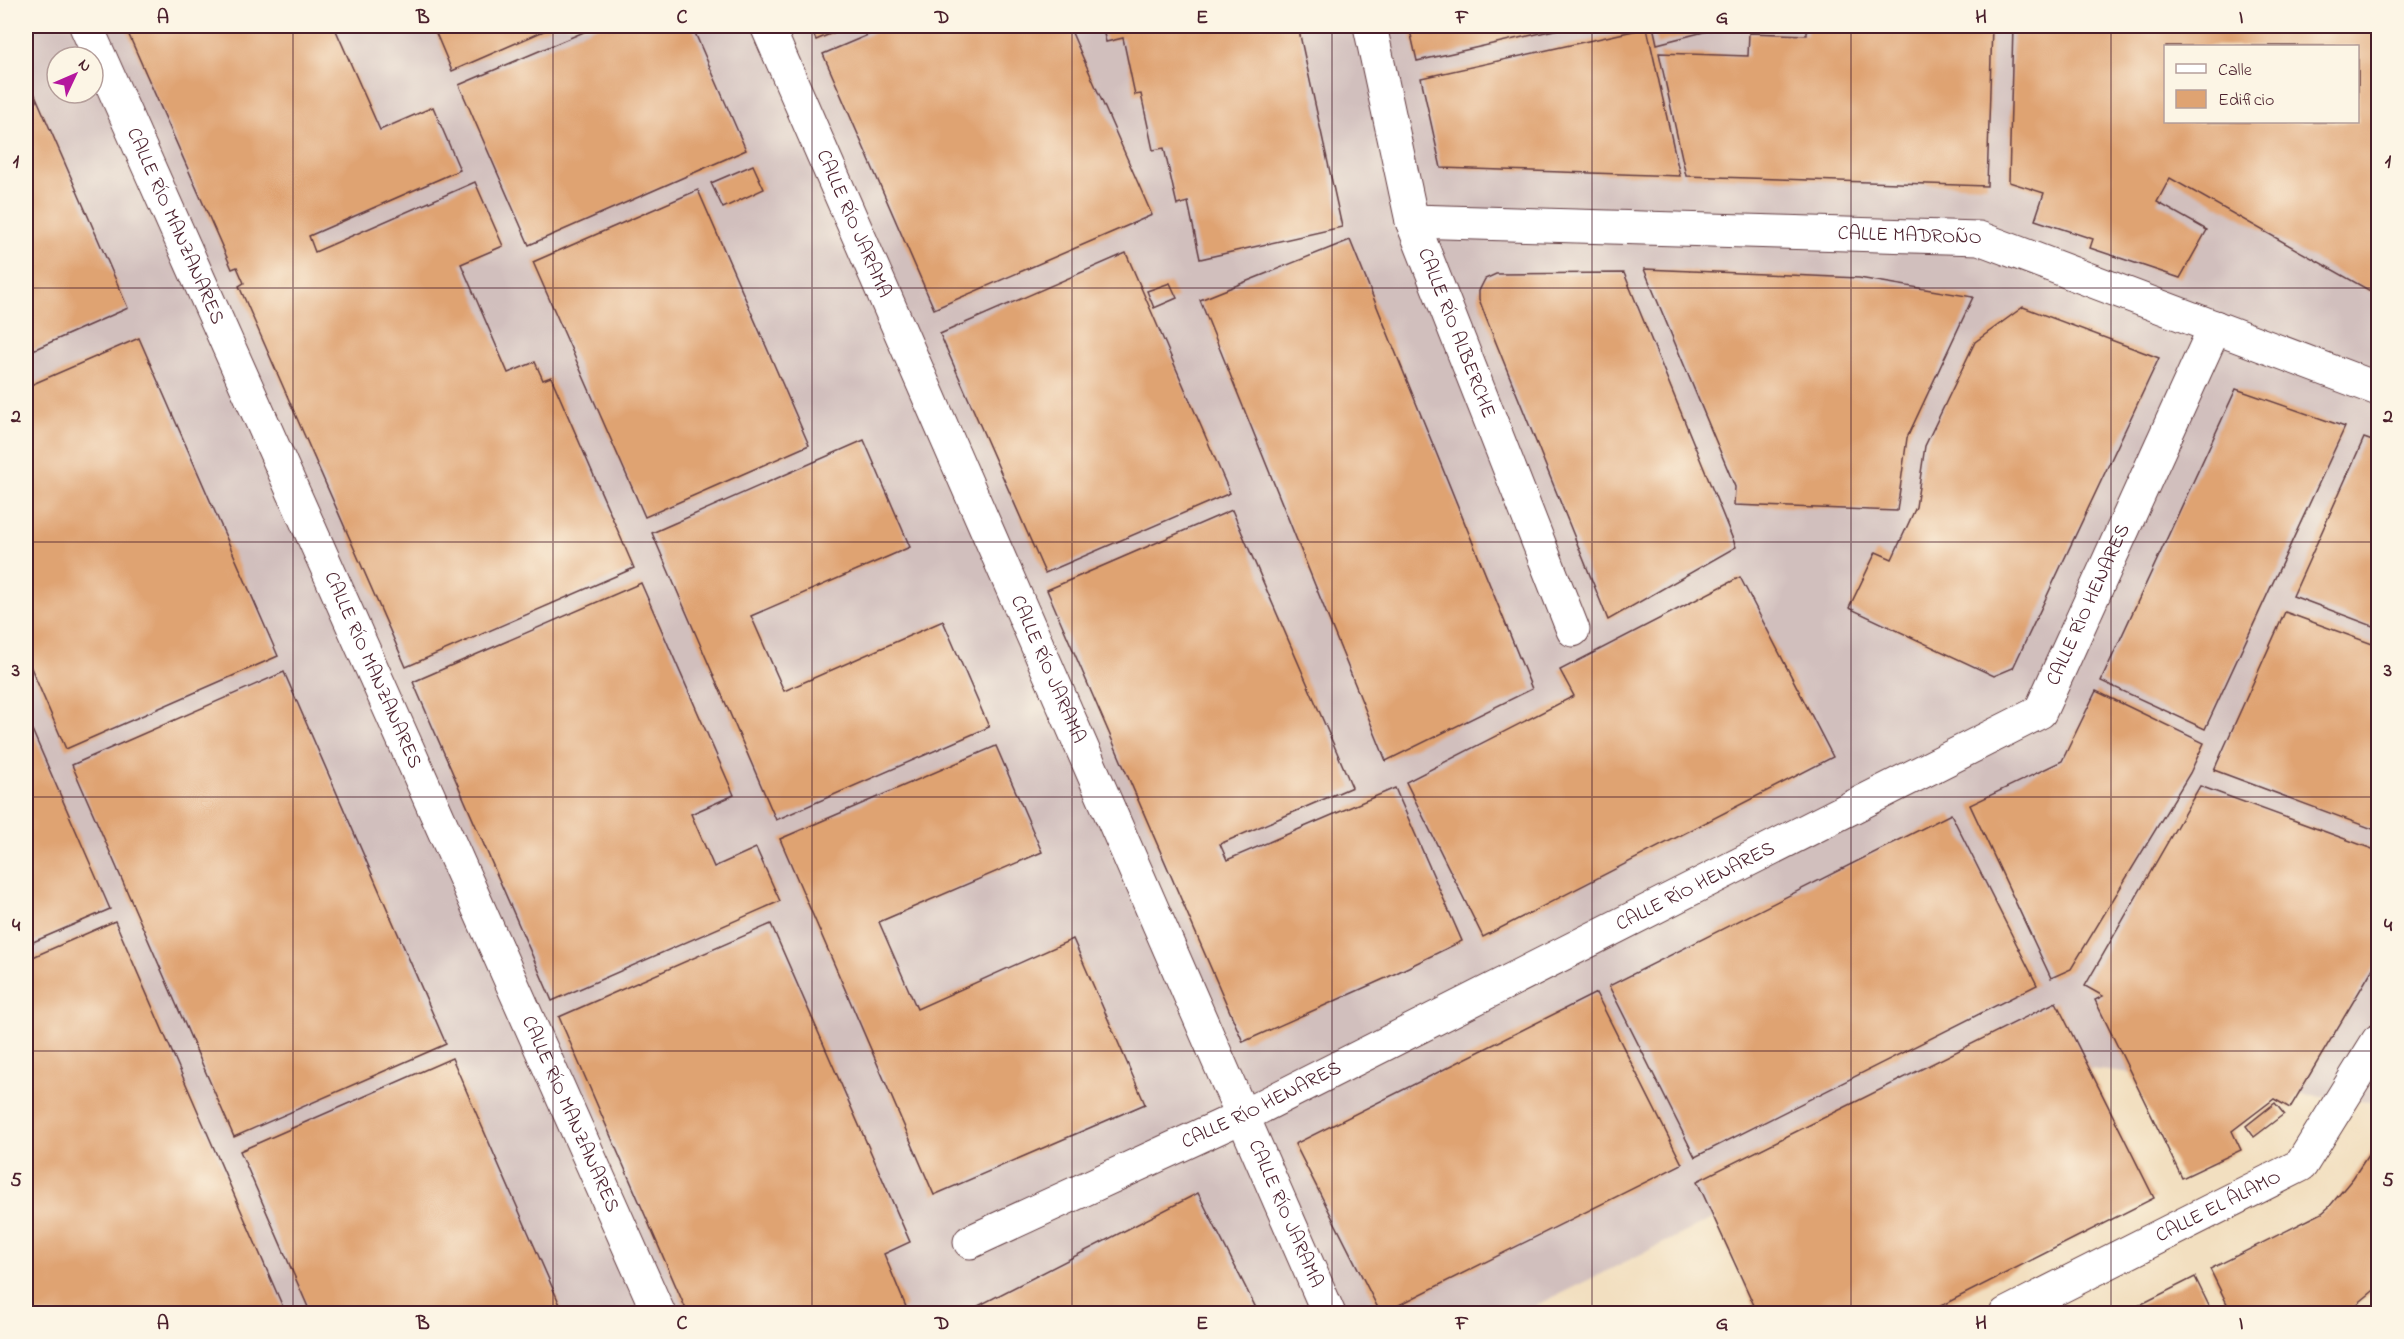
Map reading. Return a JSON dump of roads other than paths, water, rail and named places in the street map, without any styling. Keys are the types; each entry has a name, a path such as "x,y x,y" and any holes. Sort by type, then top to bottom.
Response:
{"street":[{"name":"CALLE RÍO MANZANARES","path":"87,26 658,1314"},
{"name":"CALLE RÍO JARAMA","path":"767,26 1329,1314"},
{"name":"CALLE RÍO ALBERCHE","path":"1370,26 1413,221 1573,630"},
{"name":"CALLE MADROÑO","path":"1413,221 1979,238 2379,388"},
{"name":"CALLE RÍO HENARES","path":"970,1242 1243,1116 2040,712 2215,327"},
{"name":"CALLE EL ÁLAMO","path":"2006,1314 2301,1165 2379,1041"}]}
